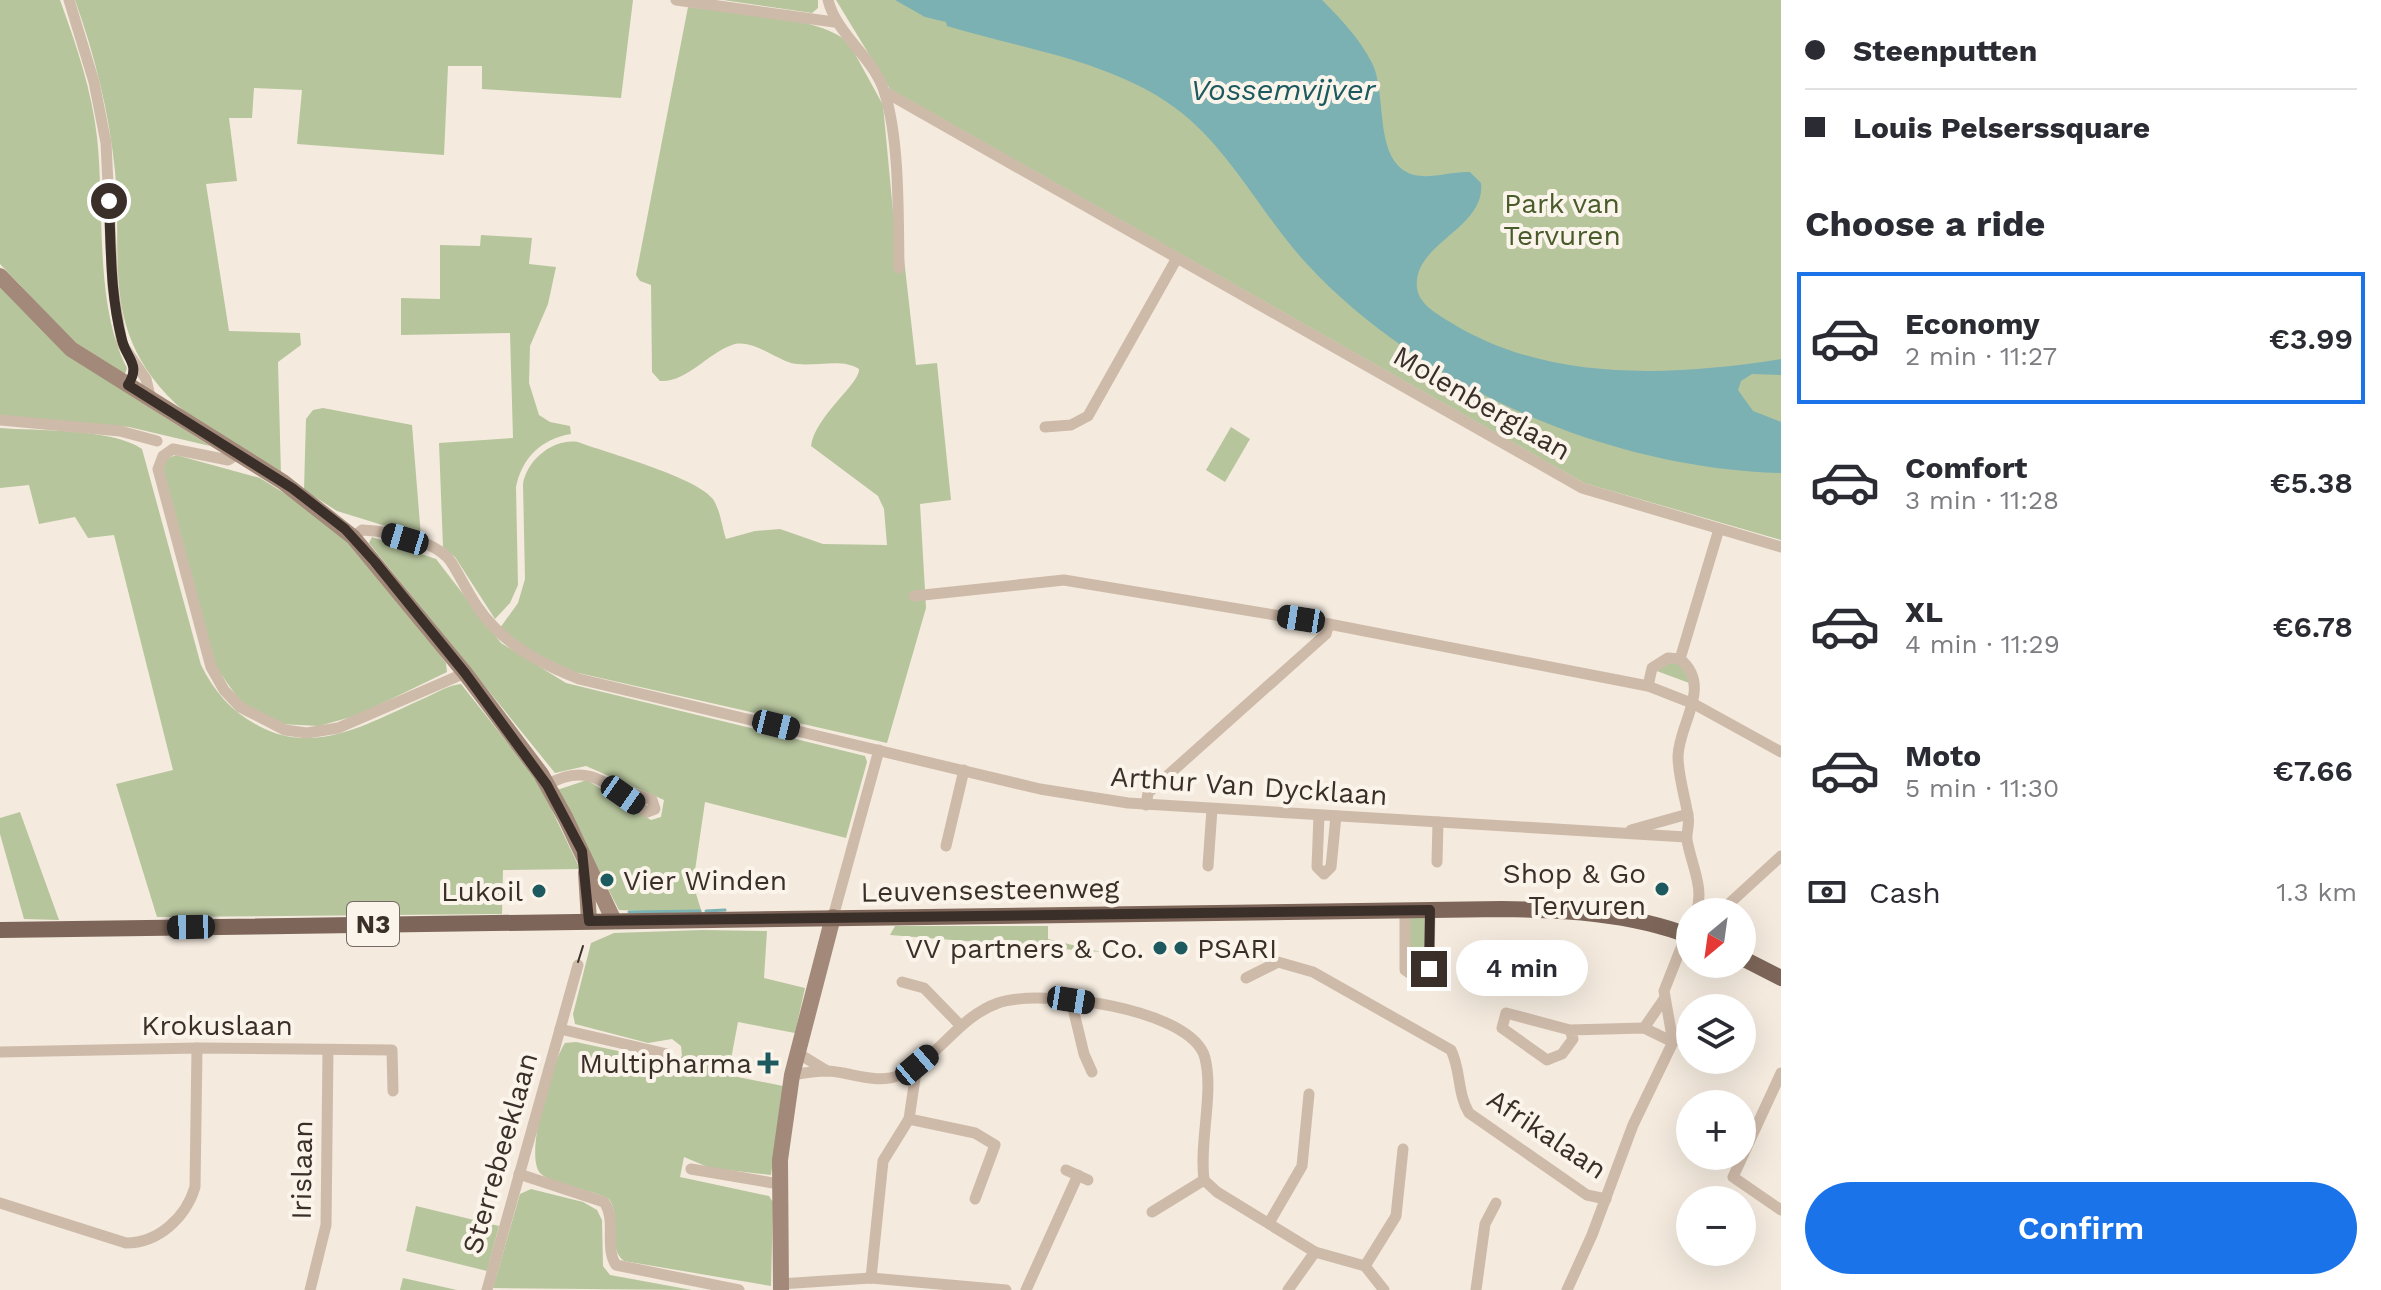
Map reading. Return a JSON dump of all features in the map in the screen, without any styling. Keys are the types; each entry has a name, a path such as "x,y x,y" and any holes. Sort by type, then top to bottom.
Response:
{"main road":[{"name":"Leuvensesteenweg","path":"0,930 1430,910 1581,912 1676,929"},
{"path":"1756,965 1781,978"}],"street":[{"path":"69,0 94,82 106,143 113,288 122,344 150,387 151,401"},
{"path":"676,0 834,22"},
{"path":"828,0 834,22 851,39 885,92 897,204 899,268"},
{"name":"Molenberglaan","path":"885,92 1582,488 1781,547"},
{"path":"1045,427 1071,425 1088,416 1177,258"},
{"path":"0,276 71,349 226,452 309,501 353,537 465,673 547,785 614,921"},
{"path":"128,385 134,375 135,363"},
{"path":"0,420 120,431 157,441"},
{"path":"226,452 184,449 167,452 160,460 159,472 211,667 224,690 240,707 285,730 317,732 338,728 465,673"},
{"path":"1680,659 1719,529"},
{"name":"Arthur Van Dycklaan","path":"353,537 362,530 378,531 441,552 492,626 527,655 579,679 1078,797 1146,805 1686,837"},
{"path":"914,596 1064,580 1329,624 1648,686 1694,704 1781,752"},
{"path":"1146,805 1148,793 1326,634 1329,624"},
{"path":"1648,686 1648,674 1661,661 1680,659"},
{"path":"1680,659 1692,671 1694,704 1681,733 1678,756 1688,814 1686,837 1700,898"},
{"path":"879,750 796,1052 779,1184 780,1287 871,1278 1006,1290"},
{"path":"946,846 964,770"},
{"path":"547,785 576,773 610,786"},
{"path":"1208,866 1212,809"},
{"name":"Arthur Van Dycklaan","path":"1621,833 1688,814"},
{"path":"1319,815 1317,867 1324,874 1331,867 1336,816"},
{"path":"1437,862 1438,822"},
{"path":"582,851 589,921"},
{"path":"1735,898 1781,856"},
{"path":"1405,911 1405,970 1418,979 1429,969 1430,910"},
{"path":"1567,1290 1606,1199 1633,1125 1673,1042 1664,999 1666,981 1676,960"},
{"name":"Afrikalaan","path":"1246,978 1278,962 1313,972 1451,1050 1457,1060 1462,1101 1469,1113 1587,1195 1606,1199"},
{"name":"Sterrebeeklaan","path":"487,1290 578,965"},
{"path":"902,982 924,988 960,1025"},
{"path":"1644,1028 1664,999"},
{"path":"792,1075 828,1071 869,1079 898,1076 917,1065 960,1025 999,1002 1071,1000 1165,1023 1192,1038 1205,1057 1201,1148 1204,1180 1217,1192 1315,1252 1365,1266 1384,1290"},
{"path":"1071,1000 1084,1054 1092,1072"},
{"path":"1570,1030 1573,1039 1562,1054 1547,1060 1502,1028 1502,1018 1506,1013 1570,1030 1644,1028 1673,1042"},
{"name":"Sterrebeeklaan","path":"560,1029 667,1054"},
{"path":"0,1203 121,1242 136,1242 163,1231 183,1213 195,1187 197,1048"},
{"name":"Krokuslaan","path":"0,1052 197,1048 392,1050 393,1091"},
{"name":"Irislaan","path":"310,1290 326,1225 328,1050"},
{"path":"796,1052 828,1071"},
{"path":"871,1278 883,1161 909,1119 910,1090 917,1065"},
{"path":"1781,1073 1733,1177 1781,1210"},
{"path":"898,1076 910,1090"},
{"path":"1269,1223 1302,1166 1309,1094"},
{"path":"909,1119 975,1133 995,1145 975,1199"},
{"path":"1365,1266 1396,1216 1403,1149"},
{"path":"691,1169 779,1184"},
{"path":"519,1174 604,1202 609,1209 611,1257 616,1265 739,1290"},
{"path":"1026,1290 1077,1175"},
{"path":"1152,1212 1204,1180"},
{"path":"1476,1290 1485,1224 1496,1203"},
{"path":"1288,1290 1315,1252"}],"green space":[{"path":"0,0 60,0 72,34 95,120 105,286 117,343 127,368 125,374 73,341 0,264"},
{"path":"75,0 633,0 621,98 482,89 482,66 448,66 444,155 297,144 302,90 254,88 252,118 229,118 237,181 206,184 229,331 300,333 301,345 278,362 281,475 179,407 146,369 132,342 119,289 117,203 109,127 95,63"},
{"path":"723,0 818,0 818,8 812,13"},
{"name":"Park van Tervuren","path":"836,0 1781,0 1781,540 1584,483 890,89"},
{"path":"688,7 795,20 835,33 849,43 883,105 894,222 903,250 916,365 937,363 951,500 920,504 926,608 887,743 574,672 527,650 500,628 518,603 525,579 525,475 543,452 559,444 578,442 649,466 702,490 715,502 726,539 755,531 780,529 823,544 887,545 884,509 878,496 811,446 820,423 852,383 859,369 836,363 791,363 754,346 739,344 723,349 688,373 670,380 660,381 652,372 651,285 640,281 636,275"},
{"path":"481,235 532,238 529,264 556,267 548,304 530,346 529,383 539,415 550,422 570,426 571,434 542,445 523,467 516,487 518,585 510,603 495,619 455,557 443,547 439,443 513,438 510,333 401,335 401,298 440,299 440,245 480,246"},
{"path":"0,285 71,357 210,446 129,427 0,416"},
{"path":"323,408 412,425 421,537 337,511 304,490 306,419 313,410"},
{"path":"1231,427 1250,439 1225,482 1206,470"},
{"path":"0,428 94,434 129,442 142,449 201,665 213,686 236,711 265,729 286,736 327,736 368,724 461,684 538,781 580,869 503,870 502,914 157,917 116,784 173,770 114,535 88,538 75,517 39,524 29,485 0,488"},
{"path":"176,455 260,478 292,498 346,540 434,647 446,663 447,672 358,715 319,726 279,724 242,704 216,667 163,468 167,459"},
{"path":"372,537 436,559 501,643 566,683 865,756 867,762 846,838 705,802 693,884 702,913 619,910 557,790 587,780 651,820 661,817 664,800 586,766 555,773 369,543"},
{"path":"1664,663 1680,664 1692,684 1654,670"},
{"path":"20,812 59,920 24,919 0,834 0,818"},
{"path":"1427,914 1426,965 1422,973 1410,971 1409,915"},
{"path":"895,926 1048,926 1048,939 1101,952 890,935"},
{"path":"767,931 764,978 805,988 795,1033 738,1022 728,1075 783,1086 771,1175 710,1168 684,1157 680,1177 769,1196 773,1202 771,1286 624,1261 616,1248 613,1206 609,1199 546,1177 540,1173 536,1163 537,1129 542,1108 553,1069 565,1043 576,1042 651,1058 671,1066 682,1056 681,1046 672,1039 648,1043 575,1024 573,1014 591,943 614,933"},
{"path":"531,1189 583,1202 597,1210 602,1220 603,1266 610,1275 692,1290 493,1288 520,1194"},
{"path":"416,1206 499,1226 487,1271 406,1251"},
{"path":"403,1278 457,1290 400,1290"}],"water":[{"name":"Vossemvijver","path":"895,0 1322,0 1356,38 1372,63 1377,76 1386,142 1401,168 1421,176 1470,172 1481,183 1479,199 1472,212 1436,247 1419,272 1418,294 1425,304 1450,322 1488,342 1528,356 1569,365 1654,371 1781,359 1781,375 1752,374 1741,381 1738,390 1753,411 1781,422 1781,473 1717,468 1652,456 1587,438 1523,413 1462,383 1405,348 1352,308 1289,244 1212,142 1174,107 1122,78 1064,58 947,26 946,22 925,17"}],"waterway":[{"path":"706,911 725,910"},
{"path":"629,912 700,911"}],"tram line":[{"path":"578,962 583,946"}],"place":[{"name":"Vier Winden","path":"607,880"},
{"name":"Shop & Go Tervuren","path":"1662,889"},
{"name":"Lukoil","path":"539,891"},
{"name":"VV partners & Co.","path":"1160,948"},
{"name":"PSARI","path":"1181,948"},
{"name":"Multipharma","path":"768,1063"}],"route":[{"path":"109,201 113,288 122,344 135,363 134,375 128,385 292,488 345,529 375,562 465,673 547,785 582,851 589,921 1430,910 1429,969"}]}
